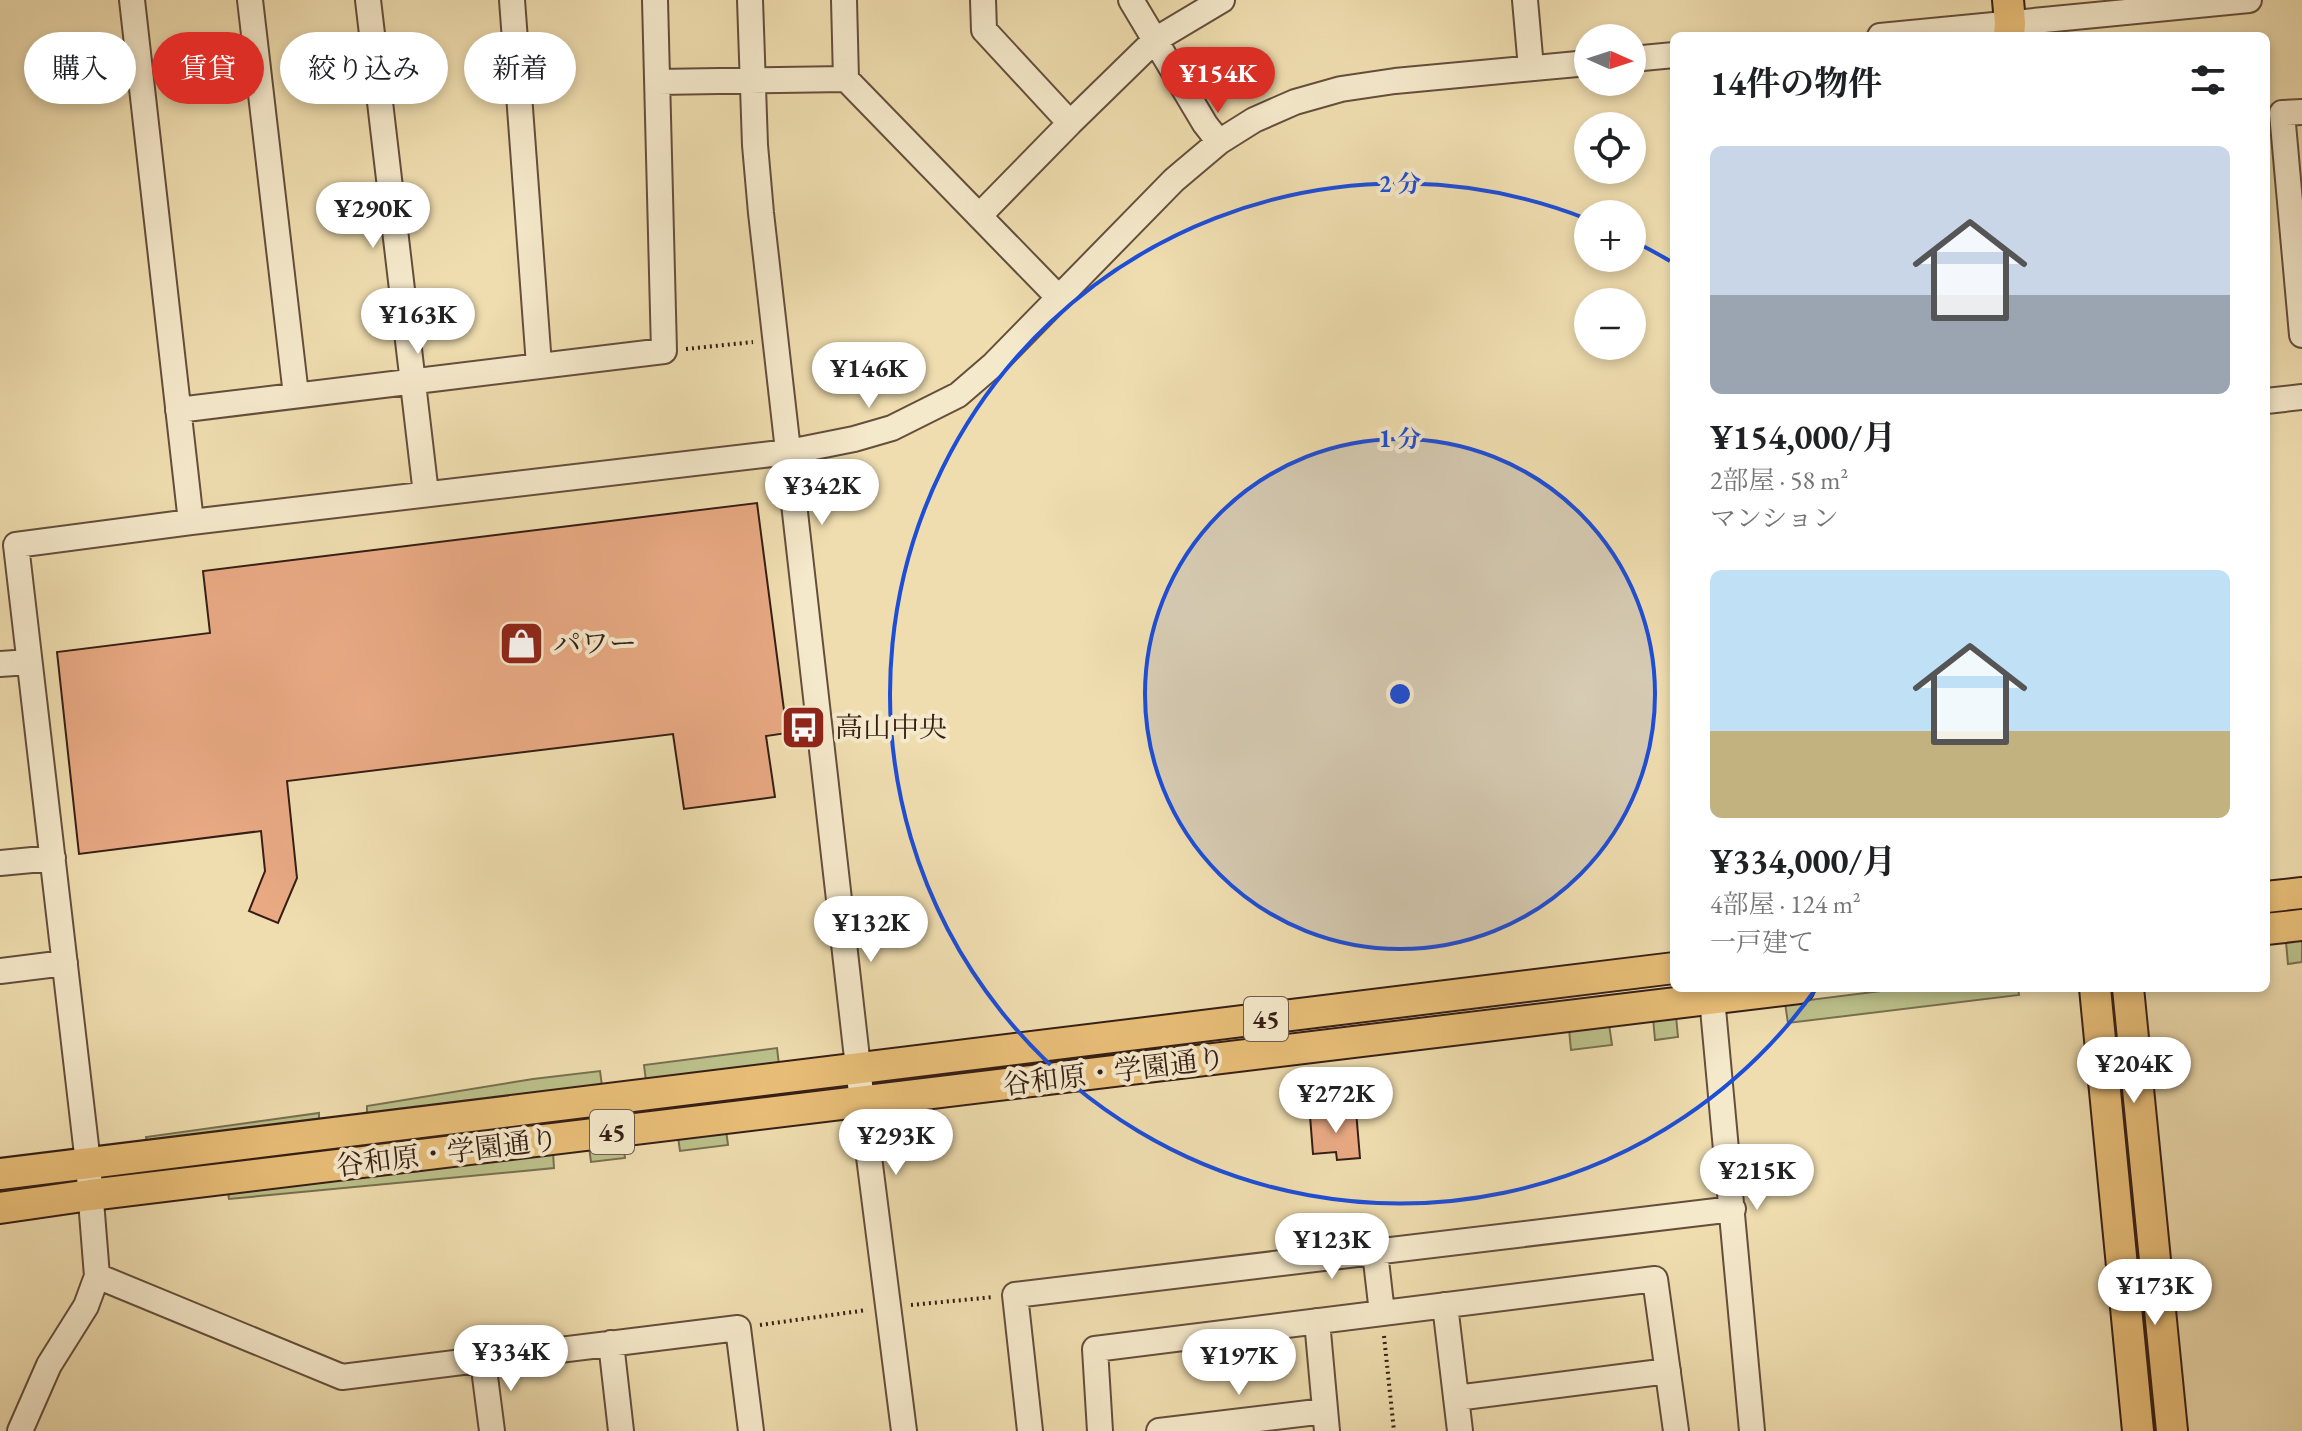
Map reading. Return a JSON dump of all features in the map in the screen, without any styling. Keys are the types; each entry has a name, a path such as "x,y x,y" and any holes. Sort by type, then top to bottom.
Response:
{"main road":[{"path":"2270,897 2302,893"},
{"path":"2270,929 2302,925"},
{"name":"谷和原・学園通り","path":"0,1174 1670,968"},
{"name":"谷和原・学園通り","path":"0,1208 1764,992"},
{"path":"2095,992 2138,1431"},
{"path":"2128,992 2172,1431"}],"street":[{"path":"132,0 191,522"},
{"path":"250,0 296,395"},
{"path":"368,0 426,494"},
{"path":"512,0 539,365"},
{"path":"178,410 664,351 655,0"},
{"path":"750,0 760,199 858,1069 904,1431"},
{"path":"844,0 846,79 1059,298"},
{"path":"983,0 984,30 1070,123"},
{"path":"1131,0 1205,124 1219,142"},
{"path":"980,215 1155,40 1222,0"},
{"path":"1525,0 1531,68"},
{"path":"1924,32 2249,0"},
{"path":"1646,58 1670,55"},
{"path":"20,1431 49,1365 86,1306 97,1276 88,1163 53,858 29,662 8,546 789,452 892,428 958,395 994,364 1174,180 1219,142 1254,120 1295,102 1341,89 1574,64"},
{"path":"658,82 846,79"},
{"path":"2302,112 2282,113 2302,335"},
{"path":"2270,401 2302,397"},
{"path":"0,664 29,662"},
{"path":"0,863 53,858"},
{"path":"0,971 65,963"},
{"path":"1712,998 1752,1431"},
{"path":"1030,1431 1015,1295 1733,1209"},
{"path":"1375,1252 1382,1313"},
{"path":"97,1276 342,1377 738,1328 751,1431"},
{"path":"1100,1431 1095,1349 1655,1279 1676,1431"},
{"path":"1445,1305 1460,1431"},
{"path":"1159,1431 1326,1421 1317,1321"},
{"path":"611,1343 621,1431"},
{"path":"483,1361 492,1431"},
{"path":"1456,1398 1668,1371"}],"path":[{"path":"664,351 760,341"},
{"path":"1382,1313 1394,1431"}],"green space":[{"path":"2302,940 2302,962 2288,964 2286,942"},
{"path":"1873,992 2019,992 2019,995 1788,1023 1785,1003"},
{"path":"1676,1016 1678,1037 1655,1040 1653,1018"},
{"path":"1609,1024 1612,1045 1571,1050 1569,1029"},
{"path":"777,1048 779,1065 646,1081 644,1065"},
{"path":"600,1071 602,1086 367,1114 367,1106"},
{"path":"319,1113 319,1121 147,1142 146,1137"},
{"path":"726,1130 728,1145 680,1151 678,1137"},
{"path":"623,1143 625,1158 591,1162 589,1147"},
{"path":"553,1152 554,1168 229,1199 228,1192"}],"building":[{"name":"パワー","path":"757,503 787,733 766,736 775,797 684,809 673,734 287,781 297,878 278,923 249,911 265,871 261,831 79,854 57,652 210,633 203,571"},
{"path":"1356,1111 1360,1158 1337,1160 1336,1152 1313,1154 1310,1116"}],"place":[{"name":"パワー","path":"522,643"},
{"name":"高山中央","path":"804,727"}]}
